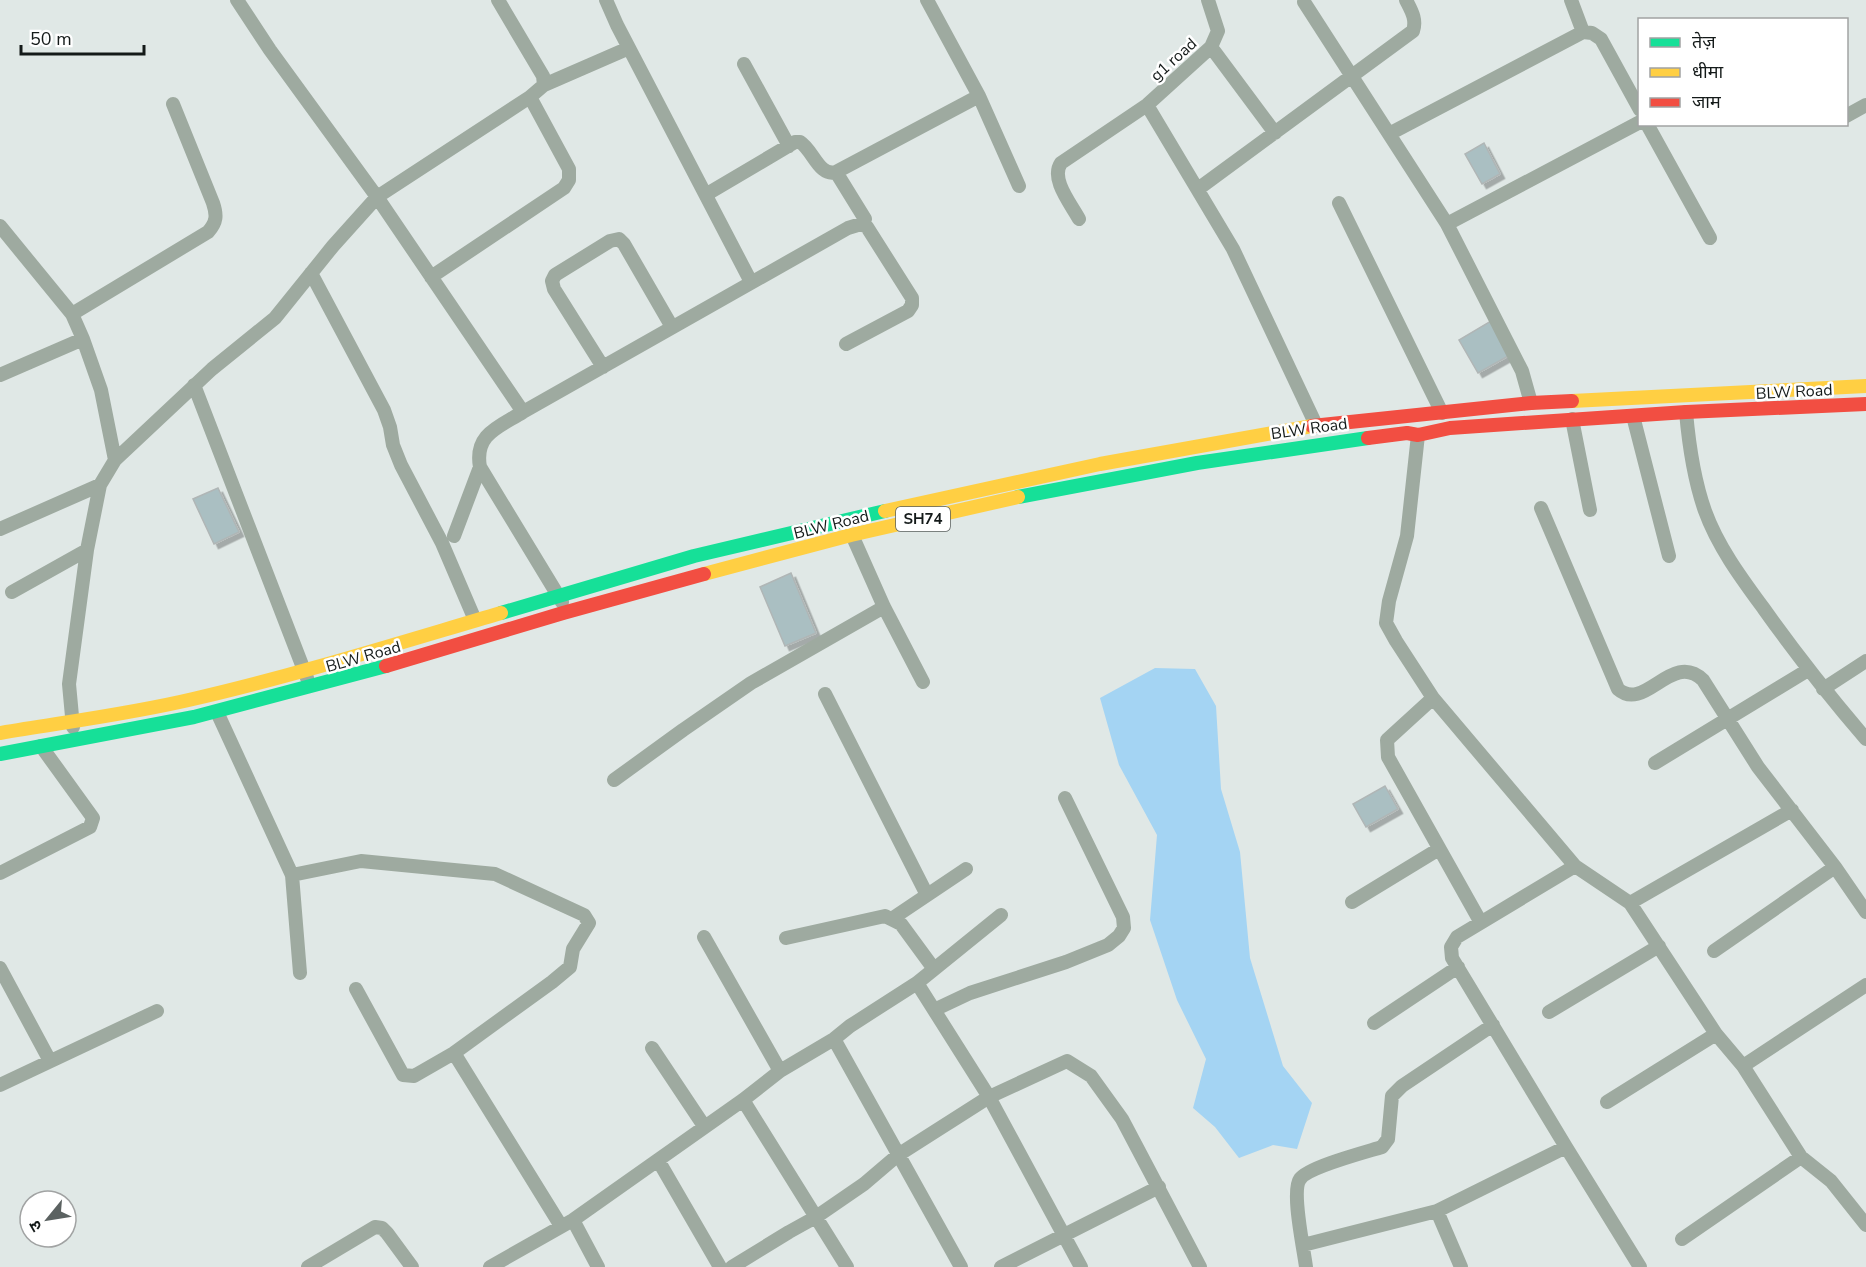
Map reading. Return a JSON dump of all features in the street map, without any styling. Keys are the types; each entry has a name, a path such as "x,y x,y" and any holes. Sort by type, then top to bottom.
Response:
{"main road":[{"name":"SH74","path":"0,733 193,699 304,671 694,556 818,525 1101,464 1316,425 1531,403 1866,386"},
{"path":"1656,397 1658,414"},
{"name":"BLW Road","path":"0,754 217,712 483,639 567,612 852,535 1069,485 1249,453 1407,433 1418,435 1450,428 1686,412 1866,404"},
{"path":"1480,409 1482,425"},
{"path":"1338,423 1340,441"}],"street":[{"path":"237,0 270,50 377,197 522,412"},
{"path":"498,0 543,76 544,85"},
{"path":"606,0 751,282"},
{"path":"927,0 979,96 1018,186"},
{"path":"1198,189 1413,31 1415,24 1413,15 1406,0"},
{"path":"1570,0 1583,32"},
{"name":"g1 road","path":"1079,219 1057,177 1057,169 1061,163 1147,105 1211,47 1218,31 1210,1"},
{"path":"1304,2 1447,224 1522,370 1531,403"},
{"path":"1389,134 1583,32 1592,33 1601,39 1638,106"},
{"path":"1211,47 1275,133"},
{"path":"75,741 69,684 87,550 100,485 115,460 194,385 275,318 310,273 377,197 530,97 544,85 630,48"},
{"path":"744,64 789,146"},
{"path":"706,194 789,146 801,142 806,145 825,172 831,174 979,96"},
{"path":"431,277 564,188 569,180 569,169 530,97"},
{"path":"72,314 208,232 213,226 217,217 213,202 172,105"},
{"path":"1147,105 1233,249 1316,425"},
{"path":"1848,115 1866,105"},
{"path":"1447,224 1638,123"},
{"path":"1648,126 1710,238"},
{"path":"836,172 865,219"},
{"path":"1339,203 1442,413"},
{"path":"567,612 480,467 478,454 480,444 486,436 522,412 751,282 848,228 861,224 867,227 912,298 912,305 908,311 846,344"},
{"path":"0,226 72,314 101,390 115,460"},
{"path":"603,367 554,289 552,281 555,275 610,241 619,239 624,244 672,327"},
{"path":"310,273 384,410 401,465 442,543 475,620"},
{"path":"0,375 83,339"},
{"path":"194,385 310,688"},
{"path":"1686,412 1688,442 1696,480 1705,512 1719,542 1747,586 1808,670 1866,740"},
{"path":"1633,416 1669,556"},
{"path":"1572,419 1590,510"},
{"path":"1418,435 1407,536 1389,601 1386,622 1396,641 1433,698 1575,866 1630,903 1716,1034 1743,1066 1801,1156 1831,1181 1866,1225"},
{"path":"454,536 480,467"},
{"path":"0,529 100,485"},
{"path":"1541,508 1618,689 1623,693 1635,695 1683,670 1694,672 1703,680 1758,767 1835,867 1866,912"},
{"path":"852,535 884,607 923,682"},
{"path":"12,592 87,550"},
{"path":"614,780 751,683 884,607"},
{"path":"1823,689 1866,661"},
{"path":"1655,763 1808,670"},
{"path":"825,694 927,896"},
{"path":"1433,698 1387,740 1386,748 1388,757 1480,921"},
{"path":"217,712 292,875 300,973"},
{"path":"0,873 90,827 93,823 93,818 41,746"},
{"path":"934,1010 970,993 1066,963 1108,945 1119,936 1124,928 1123,917 1065,798"},
{"path":"1630,903 1792,810"},
{"path":"1352,902 1439,849"},
{"path":"292,875 361,861 495,874 587,918 588,927 573,949 570,967 454,1053 414,1076 404,1075 356,989"},
{"path":"1575,866 1480,921 1457,937 1451,947 1452,958 1640,1267"},
{"path":"1714,951 1835,867"},
{"path":"893,918 966,869"},
{"path":"491,1267 567,1223 743,1100 780,1071 834,1039 850,1026 917,983 1001,915"},
{"path":"786,938 885,916 901,924 934,969"},
{"path":"704,937 780,1071"},
{"path":"1549,1012 1659,946"},
{"path":"1374,1023 1458,967"},
{"path":"0,968 50,1061"},
{"path":"917,983 989,1097 1081,1267"},
{"path":"1743,1066 1866,985"},
{"path":"0,1085 157,1011"},
{"path":"1306,1267 1296,1191 1300,1179 1311,1170 1382,1147 1388,1139 1392,1096 1402,1086 1492,1025"},
{"path":"1607,1102 1716,1034"},
{"path":"834,1039 961,1267"},
{"path":"652,1048 704,1126"},
{"path":"454,1053 598,1267"},
{"path":"732,1267 816,1217 864,1184 898,1155 989,1097 1067,1061 1091,1076 1122,1119 1160,1187 1200,1267"},
{"path":"743,1100 847,1267"},
{"path":"1304,1245 1437,1210 1566,1147"},
{"path":"1682,1239 1801,1156"},
{"path":"658,1160 720,1267"},
{"path":"1001,1267 1160,1187"},
{"path":"1437,1210 1461,1267"},
{"path":"308,1267 328,1262 375,1227 382,1228 387,1233 412,1267"}],"water":[{"path":"1155,668 1195,669 1216,706 1221,789 1240,852 1250,958 1283,1066 1312,1103 1297,1149 1273,1145 1239,1158 1215,1127 1193,1108 1206,1059 1177,1000 1150,920 1157,835 1119,765 1100,698"}],"building":[{"path":"1484,143 1500,174 1482,184 1465,154"},
{"path":"1491,321 1510,355 1478,373 1459,340"},
{"path":"218,488 239,532 214,544 193,499"},
{"path":"791,573 816,633 785,646 760,587"},
{"path":"1385,786 1398,809 1366,827 1353,804"}],"traffic: fast":[{"path":"1018,497 1197,463 1368,438"},
{"path":"501,613 694,556 885,511"},
{"path":"0,754 194,717 386,666"}],"traffic: slow":[{"path":"1572,401 1866,386"},
{"path":"885,511 1100,464 1312,426"},
{"path":"704,574 851,535 1018,497"},
{"path":"0,733 121,713 232,690 501,613"}],"traffic: jam":[{"path":"1312,426 1531,403 1572,401"},
{"path":"1368,438 1407,433 1418,435 1450,428 1686,412 1866,404"},
{"path":"386,666 704,574"}]}
